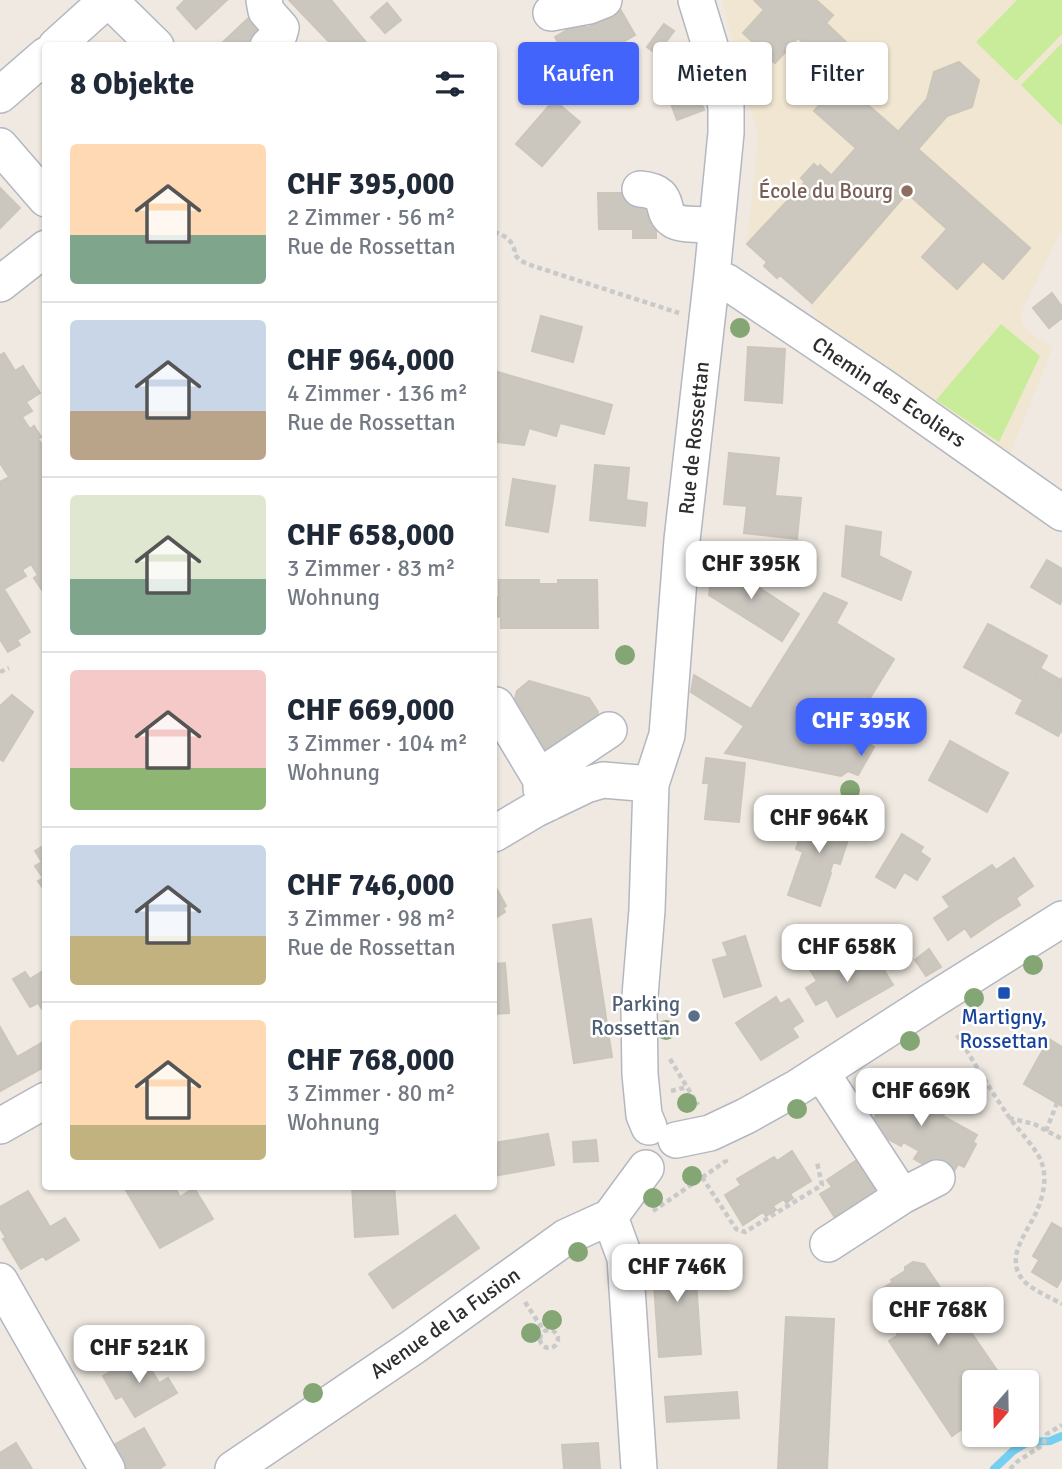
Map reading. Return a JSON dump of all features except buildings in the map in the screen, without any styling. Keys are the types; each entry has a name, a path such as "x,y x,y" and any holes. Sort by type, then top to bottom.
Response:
{"street":[{"path":"61,42 108,0 152,42"},
{"path":"264,0 265,11 281,28 279,35 272,42"},
{"path":"551,13 589,6 604,0"},
{"name":"Rue de Rossettan","path":"663,1133 644,1115 640,1074 639,1008 647,910 651,784 667,735 682,540 726,133 726,107 718,70 696,0"},
{"path":"0,95 42,58"},
{"path":"0,146 42,195"},
{"path":"640,189 653,190 659,194 670,219 674,221 683,224 716,225"},
{"path":"0,284 42,251"},
{"name":"Chemin des Ecoliers","path":"712,275 727,282 882,386 1062,513"},
{"path":"497,707 545,791"},
{"path":"497,832 536,809 545,791 549,770 610,730"},
{"path":"545,791 603,780 651,784"},
{"path":"663,1133 710,1133 746,1116 798,1087 1062,919"},
{"path":"821,1072 899,1175 937,1178"},
{"path":"0,1126 42,1102"},
{"name":"Avenue de la Fusion","path":"233,1469 413,1347 566,1237 614,1226 646,1168 636,1159 633,1146 638,1134 663,1133"},
{"path":"828,1244 899,1175"},
{"path":"614,1226 625,1258 639,1469"},
{"path":"0,1281 107,1469"}],"path":[{"path":"497,233 510,240 519,260 690,316"},
{"path":"0,672 9,668"},
{"path":"957,1035 1009,1118 1041,1160 1045,1178 1043,1189 1036,1213 1019,1242 1018,1271 1026,1283 1062,1304"},
{"path":"667,1055 699,1107"},
{"path":"1046,1131 1057,1103"},
{"path":"1009,1118 1034,1124 1062,1139"},
{"path":"614,1226 726,1161"},
{"path":"702,1177 736,1229 745,1232 822,1185 817,1162"},
{"path":"549,1329 558,1335 558,1341 556,1346 545,1348 540,1343 540,1336 549,1329"},
{"path":"1010,1469 1042,1445 1047,1434 1062,1425"}],"shaded area":[{"name":"École du Bourg","path":"722,0 1062,0 1062,229 1021,313 1022,324 1030,333 1053,347 1009,456 825,330 810,306 811,303 781,275 777,278 764,266 766,262 747,244 758,136 750,105 772,105 772,42 733,42"}],"green space":[{"path":"1017,0 1062,0 1062,34 1016,81 976,42"},
{"path":"1062,43 1062,124 1061,125 1021,85"},
{"path":"1001,324 1040,356 999,442 936,400"}],"waterway":[{"path":"994,1469 1013,1451 1028,1442 1050,1441 1062,1436"}],"place":[{"name":"École du Bourg","path":"907,191"},
{"name":"Martigny, Rossettan","path":"1004,993"},
{"name":"Parking Rossettan","path":"694,1016"}]}
